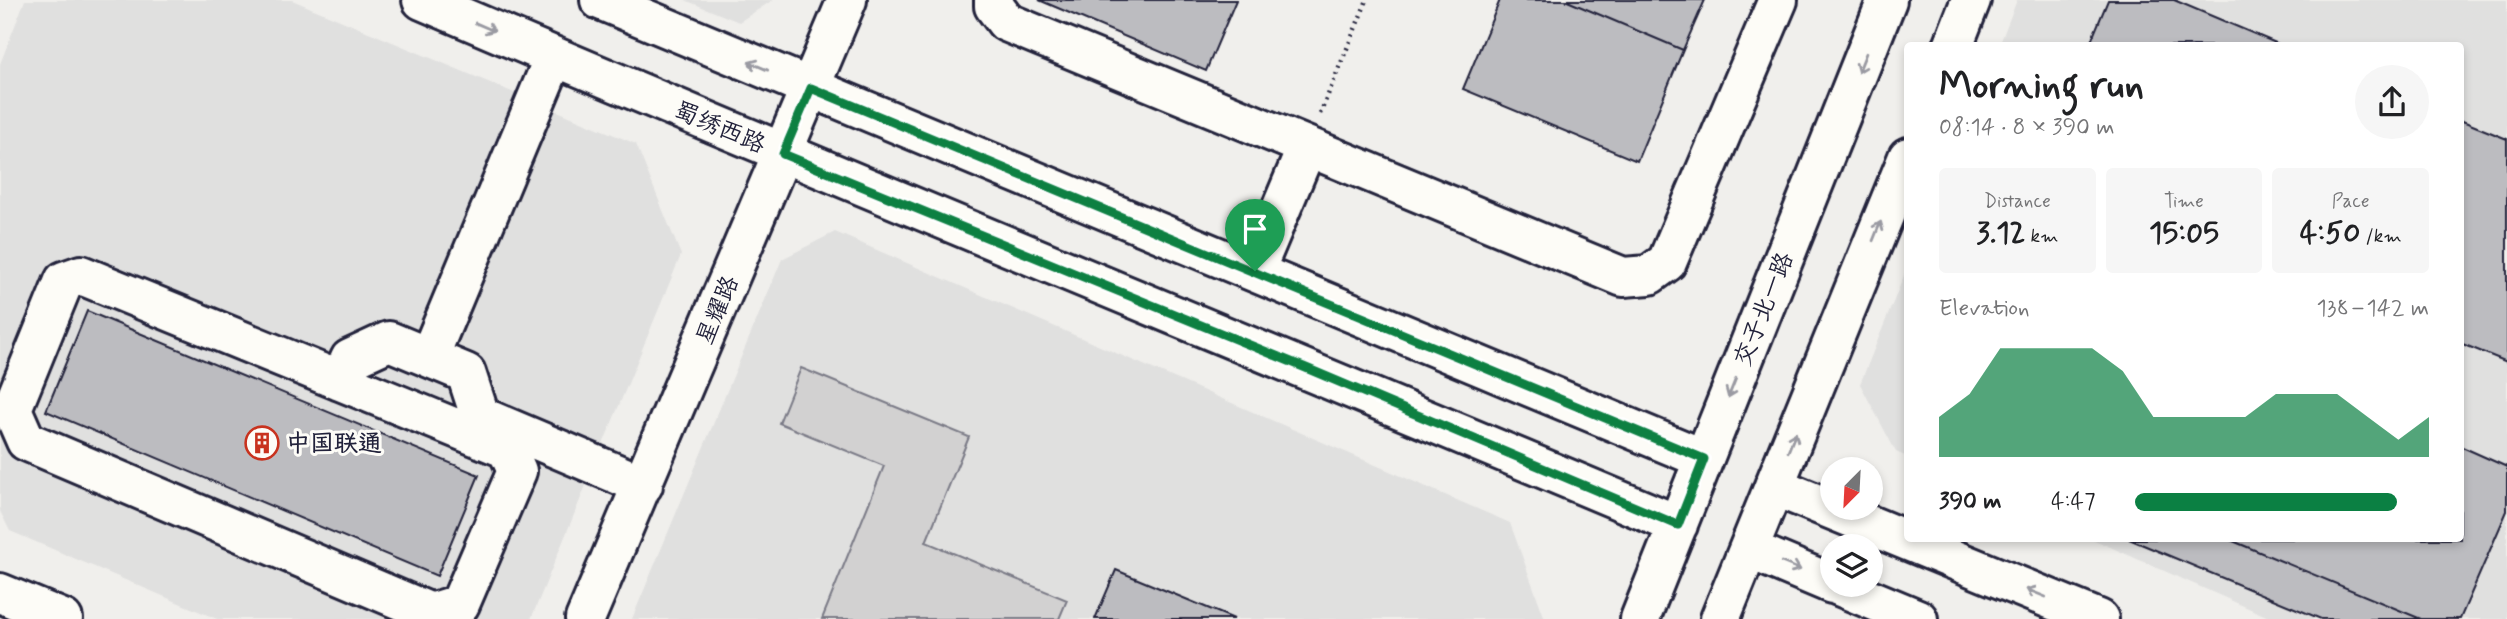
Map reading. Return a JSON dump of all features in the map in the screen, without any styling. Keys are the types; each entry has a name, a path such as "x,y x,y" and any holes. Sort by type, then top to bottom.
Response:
{"street":[{"name":"蜀绣西路","path":"422,0 783,154 1306,368 1678,525"},
{"path":"600,0 1704,459"},
{"name":"星耀路","path":"585,619 847,0"},
{"path":"994,0 993,6 1006,22 1623,277 1648,275 1667,262 1778,0"},
{"name":"交子北一路","path":"1640,619 1887,0"},
{"path":"1955,42 1971,0"},
{"path":"429,358 554,57"},
{"path":"1255,271 1307,147"},
{"path":"1720,619 1904,167"},
{"path":"340,381 350,359 389,341 466,373 480,416 511,440 517,471 460,604 431,613 26,441 12,409 64,281 81,275 340,381 511,440 643,485"},
{"path":"1774,486 1904,539"},
{"path":"1911,542 2099,619"},
{"path":"1749,549 1820,579"},
{"path":"0,593 63,619"},
{"path":"1865,597 1918,619"}],"path":[{"path":"1307,147 1367,0"}],"shaded area":[{"path":"25,0 292,0 636,144 681,255 531,619 217,619 10,531 0,511 0,64"},
{"path":"685,0 773,0 739,22"},
{"path":"2017,0 2507,0 2507,619 2273,619 2099,542 2464,542 2464,42 2001,42"},
{"path":"835,232 1510,523 1545,619 632,619 782,259"},
{"path":"1904,275 1904,456 1896,452 1860,384"},
{"path":"801,368 969,437 926,542 1067,600 1059,619 822,619 884,466 779,423"}],"building":[{"path":"1039,0 1236,0 1206,71"},
{"path":"1500,0 1565,0 1683,50 1637,161 1463,89"},
{"path":"1565,0 1705,0 1683,50"},
{"path":"2108,0 2174,0 2274,42 2091,42"},
{"path":"2464,122 2507,139 2507,362 2464,345"},
{"name":"中国联通","path":"87,311 479,475 437,576 46,411"},
{"path":"2464,448 2507,467 2507,511 2460,619 2421,619 2235,542 2464,542"},
{"path":"2136,542 2235,542 2421,619 2321,619"},
{"path":"1116,570 1234,619 1095,619"}],"place":[{"name":"中国联通","path":"262,443"}],"route":[{"path":"811,88 1255,271 1704,459 1678,525 1306,368 783,154 811,88"}]}
